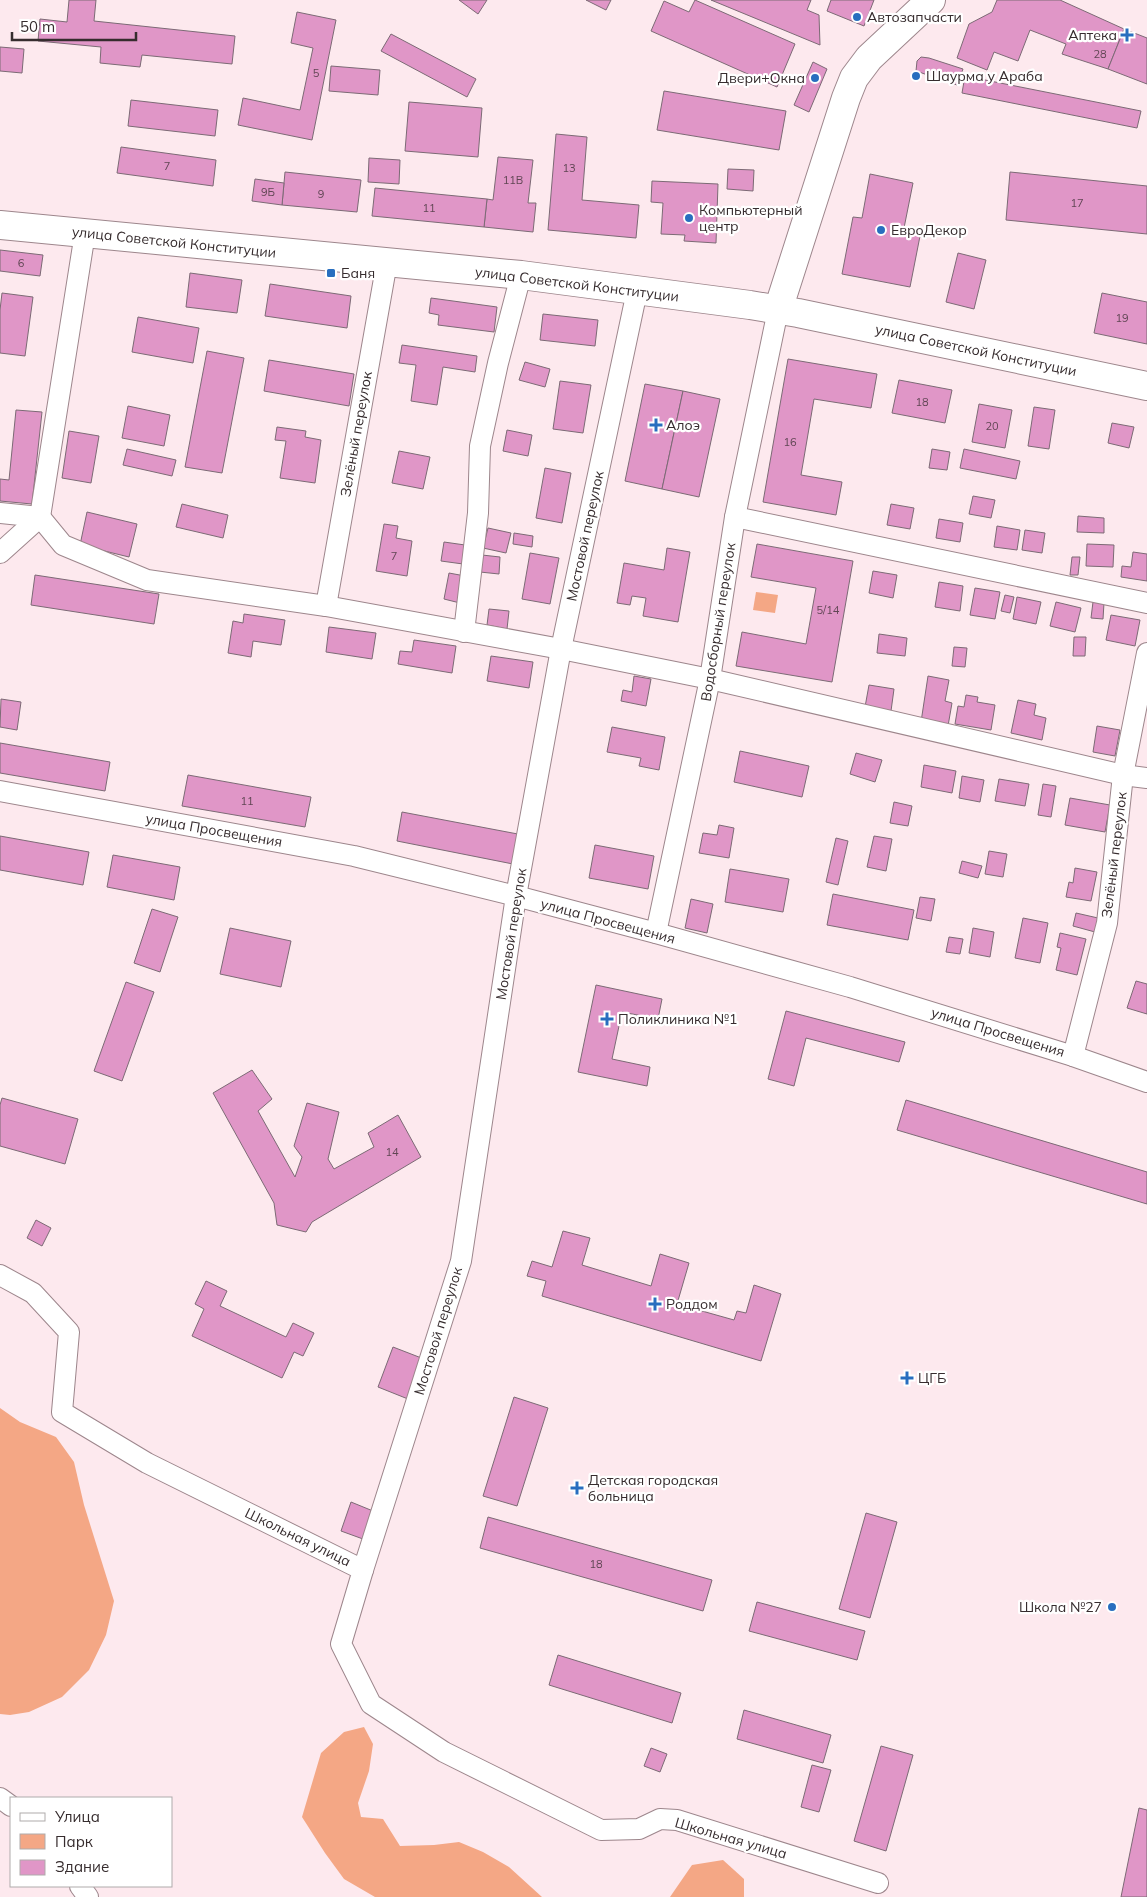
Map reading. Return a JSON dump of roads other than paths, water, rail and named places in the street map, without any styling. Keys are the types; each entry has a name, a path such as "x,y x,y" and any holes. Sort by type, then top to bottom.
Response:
{"main road":[{"path":"778,310 854,78 869,58 931,0"},
{"name":"улица Советской Конституции","path":"0,225 521,275 778,310 1147,386"}],"street":[{"path":"0,553 40,517 86,233"},
{"name":"Зелёный переулок","path":"326,606 387,262"},
{"path":"464,632 478,513 480,446 498,363 521,275"},
{"name":"Мостовой переулок","path":"363,1570 460,1261 516,896 561,650 637,291"},
{"name":"Водосборный переулок","path":"656,933 710,679 735,517 778,310"},
{"path":"0,513 40,517 63,545 147,580 326,606 710,679 1123,776 1147,778"},
{"path":"735,517 1147,603"},
{"name":"Зелёный переулок","path":"1073,1056 1107,923 1123,776 1147,653"},
{"name":"улица Просвещения","path":"0,791 354,856 516,896 850,987 1073,1056 1147,1082"},
{"name":"Школьная улица","path":"0,1275 33,1292 69,1332 62,1412 147,1463 363,1570 342,1644 370,1704 444,1752 601,1830 639,1829 660,1819 678,1820 878,1883"}],"place":[{"name":"Автозапчасти","path":"857,17"},
{"name":"Аптека","path":"1127,35"},
{"name":"Шаурма у Араба","path":"916,76"},
{"name":"Двери+Окна","path":"815,78"},
{"name":"Компьютерный центр","path":"689,218"},
{"name":"ЕвроДекор","path":"881,230"},
{"name":"Баня","path":"331,273"},
{"name":"Алоэ","path":"656,425"},
{"name":"Поликлиника №1","path":"607,1019"},
{"name":"Роддом","path":"655,1304"},
{"name":"ЦГБ","path":"907,1378"},
{"name":"Детская городская больница","path":"577,1488"},
{"name":"Школа №27","path":"1112,1607"}]}
